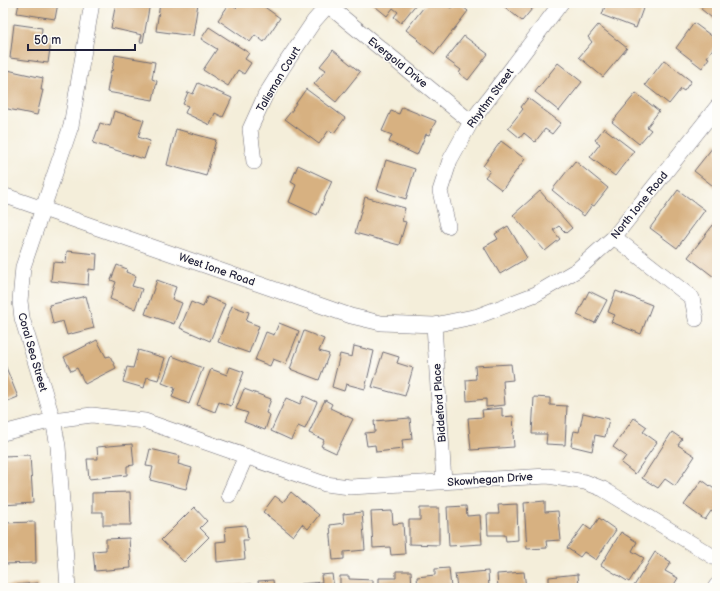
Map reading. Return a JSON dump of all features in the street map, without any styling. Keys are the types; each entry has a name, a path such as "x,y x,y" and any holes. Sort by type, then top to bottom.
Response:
{"street":[{"name":"Coral Sea Street","path":"68,588 58,446 53,420 22,318 20,301 23,267 71,126 92,3"},
{"name":"Rhythm Street","path":"448,226 440,191 450,160 471,122 561,3"},
{"name":"Evergold Drive","path":"327,4 471,122"},
{"name":"Talisman Court","path":"254,162 250,129 265,96 314,21 327,4"},
{"name":"North Ione Road","path":"434,324 478,316 536,294 577,270 614,237 717,107"},
{"name":"West Ione Road","path":"3,195 351,316 381,323 434,324"},
{"path":"614,237 692,298 696,319"},
{"name":"Biddeford Place","path":"434,324 444,482"},
{"name":"Skowhegan Drive","path":"3,433 53,420 92,415 144,421 324,484 350,487 548,476 585,482 603,489 717,559"},
{"path":"229,495 246,456"}],"building":[{"path":"19,3 58,3 55,19 17,13"},
{"path":"116,3 150,3 143,42 140,42 142,35 111,28"},
{"path":"160,3 198,3 193,36 156,31"},
{"path":"230,3 236,8 240,3 259,3 280,18 264,42 255,35 250,42 218,20"},
{"path":"371,3 417,3 401,23 394,17 398,12 393,8 387,16"},
{"path":"427,3 439,3 441,5 444,3 451,8 455,3 458,3 468,11 435,54 406,30"},
{"path":"500,3 537,3 522,21"},
{"path":"606,3 645,3 636,28 602,15"},
{"path":"705,3 717,3 717,22 701,9"},
{"path":"694,23 717,40 717,43 707,57 709,58 702,68 676,48"},
{"path":"14,24 42,28 41,39 51,41 48,63 10,58"},
{"path":"598,25 627,48 603,77 579,57 592,42 588,37"},
{"path":"209,27 249,53 245,59 251,63 244,74 238,70 228,86 203,70 217,49 201,39"},
{"path":"464,36 488,54 468,80 459,73 461,70 446,59"},
{"path":"333,50 360,72 336,102 314,84 326,70 320,66"},
{"path":"115,55 155,62 152,79 157,81 153,100 107,92"},
{"path":"664,60 691,81 684,91 681,89 669,104 645,85"},
{"path":"558,63 582,82 559,111 535,92"},
{"path":"3,69 43,78 41,90 43,90 37,115 3,108"},
{"path":"198,83 232,98 223,117 215,113 210,125 185,113 188,106 183,104 188,92 193,94"},
{"path":"306,89 345,118 334,133 329,130 319,144 285,119"},
{"path":"636,93 659,111 647,127 651,130 639,144 612,122"},
{"path":"528,98 561,123 552,134 545,129 535,142 524,133 520,138 508,128 523,109 521,107"},
{"path":"402,107 436,121 429,135 426,134 417,155 389,142 392,135 382,131 391,111 399,114"},
{"path":"114,111 144,120 138,137 150,141 144,159 93,143 100,123 110,126"},
{"path":"604,128 634,151 615,176 590,157 600,144 595,140"},
{"path":"176,129 216,140 206,176 167,165"},
{"path":"501,141 525,159 502,190 485,177 490,171 483,166"},
{"path":"717,142 717,189 694,171"},
{"path":"386,160 415,169 406,199 377,190"},
{"path":"575,161 608,188 584,216 552,190"},
{"path":"298,165 332,181 317,215 289,202 296,185 291,182"},
{"path":"678,190 705,210 677,248 650,228"},
{"path":"540,191 572,228 566,233 559,226 553,230 560,239 545,251 513,215"},
{"path":"365,197 405,208 402,221 406,222 399,245 355,233"},
{"path":"717,220 717,274 714,277 688,257"},
{"path":"508,226 527,258 500,274 484,247 498,239 495,234"},
{"path":"67,251 97,254 96,270 89,269 88,285 51,281 53,262 66,263"},
{"path":"117,265 127,269 126,272 136,276 132,286 142,289 135,309 110,299 116,282 111,280"},
{"path":"157,280 176,287 172,299 182,303 174,324 145,314"},
{"path":"589,291 607,300 595,323 577,315"},
{"path":"616,291 652,305 641,334 611,322 615,315 608,312"},
{"path":"86,296 94,328 67,335 63,321 53,324 49,305"},
{"path":"207,297 225,304 210,341 180,328 191,302 203,307"},
{"path":"232,306 249,312 246,321 259,326 249,353 218,342"},
{"path":"279,323 299,331 286,364 273,359 270,366 255,360 266,332 274,335"},
{"path":"304,331 324,339 319,351 329,354 319,380 290,369"},
{"path":"97,340 106,357 110,356 116,368 85,384 77,368 71,371 64,357"},
{"path":"354,346 374,351 365,389 346,384 344,391 332,387 340,354 352,357"},
{"path":"138,350 165,358 158,380 147,377 144,388 123,382 127,367 133,368"},
{"path":"383,352 399,357 397,363 413,368 405,396 372,387"},
{"path":"172,356 203,368 189,404 172,397 175,388 162,383"},
{"path":"3,360 18,397 3,403"},
{"path":"511,364 513,380 503,381 505,405 486,407 486,399 467,401 466,380 476,379 475,366"},
{"path":"230,367 244,372 231,406 219,402 215,412 197,405 211,369 227,375"},
{"path":"244,389 271,399 266,413 270,415 265,430 244,422 248,413 236,409"},
{"path":"304,396 317,402 305,429 298,426 291,440 271,431 286,398 300,404"},
{"path":"534,397 550,398 550,405 567,406 565,445 546,444 547,434 532,434"},
{"path":"325,400 332,404 330,408 353,419 336,453 321,446 324,440 309,433"},
{"path":"502,408 502,417 513,416 514,447 471,450 468,418 483,417 482,410"},
{"path":"583,413 609,419 605,437 595,435 592,451 571,446 574,431 579,432"},
{"path":"410,418 412,439 402,440 403,449 376,452 375,445 367,446 365,433 375,432 374,421"},
{"path":"634,418 647,427 643,432 657,442 635,474 621,463 626,456 613,447"},
{"path":"672,432 682,439 678,445 695,456 675,486 665,479 658,488 642,478"},
{"path":"132,444 134,465 127,466 127,475 89,479 87,459 98,459 97,447"},
{"path":"150,449 180,456 178,464 192,468 186,489 150,480 153,467 146,466"},
{"path":"30,455 33,503 3,505 3,456"},
{"path":"702,480 717,491 717,515 711,511 705,520 684,505"},
{"path":"130,492 131,525 103,525 103,512 92,512 92,493"},
{"path":"291,492 319,515 308,529 302,524 293,536 263,512 275,496 283,502"},
{"path":"545,501 545,512 558,511 561,540 546,541 547,548 527,549 524,503"},
{"path":"517,504 518,540 506,541 505,535 488,535 487,514 499,514 498,505"},
{"path":"466,506 467,516 480,515 482,544 449,546 447,507"},
{"path":"194,507 207,521 200,528 209,537 184,562 161,540"},
{"path":"420,508 439,508 439,545 409,544 409,520 420,520"},
{"path":"392,511 393,524 403,523 405,554 391,555 390,547 373,548 371,512"},
{"path":"362,512 365,550 344,552 344,559 333,560 330,525 344,523 343,514"},
{"path":"599,518 616,530 596,560 584,552 580,557 567,548 584,525 591,530"},
{"path":"35,522 36,563 3,564 3,523"},
{"path":"246,525 248,540 243,540 245,559 217,562 216,542 226,541 225,527"},
{"path":"621,532 637,542 632,551 644,558 629,582 601,565"},
{"path":"129,538 131,568 95,571 93,551 106,550 106,539"},
{"path":"655,552 671,562 665,571 678,578 672,588 638,588 634,586"},
{"path":"449,568 451,588 418,588 417,577 435,575 435,569"},
{"path":"396,571 411,571 412,588 379,588 379,578 396,578"},
{"path":"488,571 489,588 457,588 455,574"},
{"path":"524,572 526,588 498,588 497,574"},
{"path":"332,574 334,588 300,588 300,584 322,582 321,575"},
{"path":"578,574 579,588 549,588 549,577"},
{"path":"340,576 349,576 349,579 373,580 373,588 340,588"},
{"path":"273,580 274,588 259,588 258,581"},
{"path":"38,583 38,588 3,588 3,586"},
{"path":"252,584 252,588 219,588 219,586"}]}
